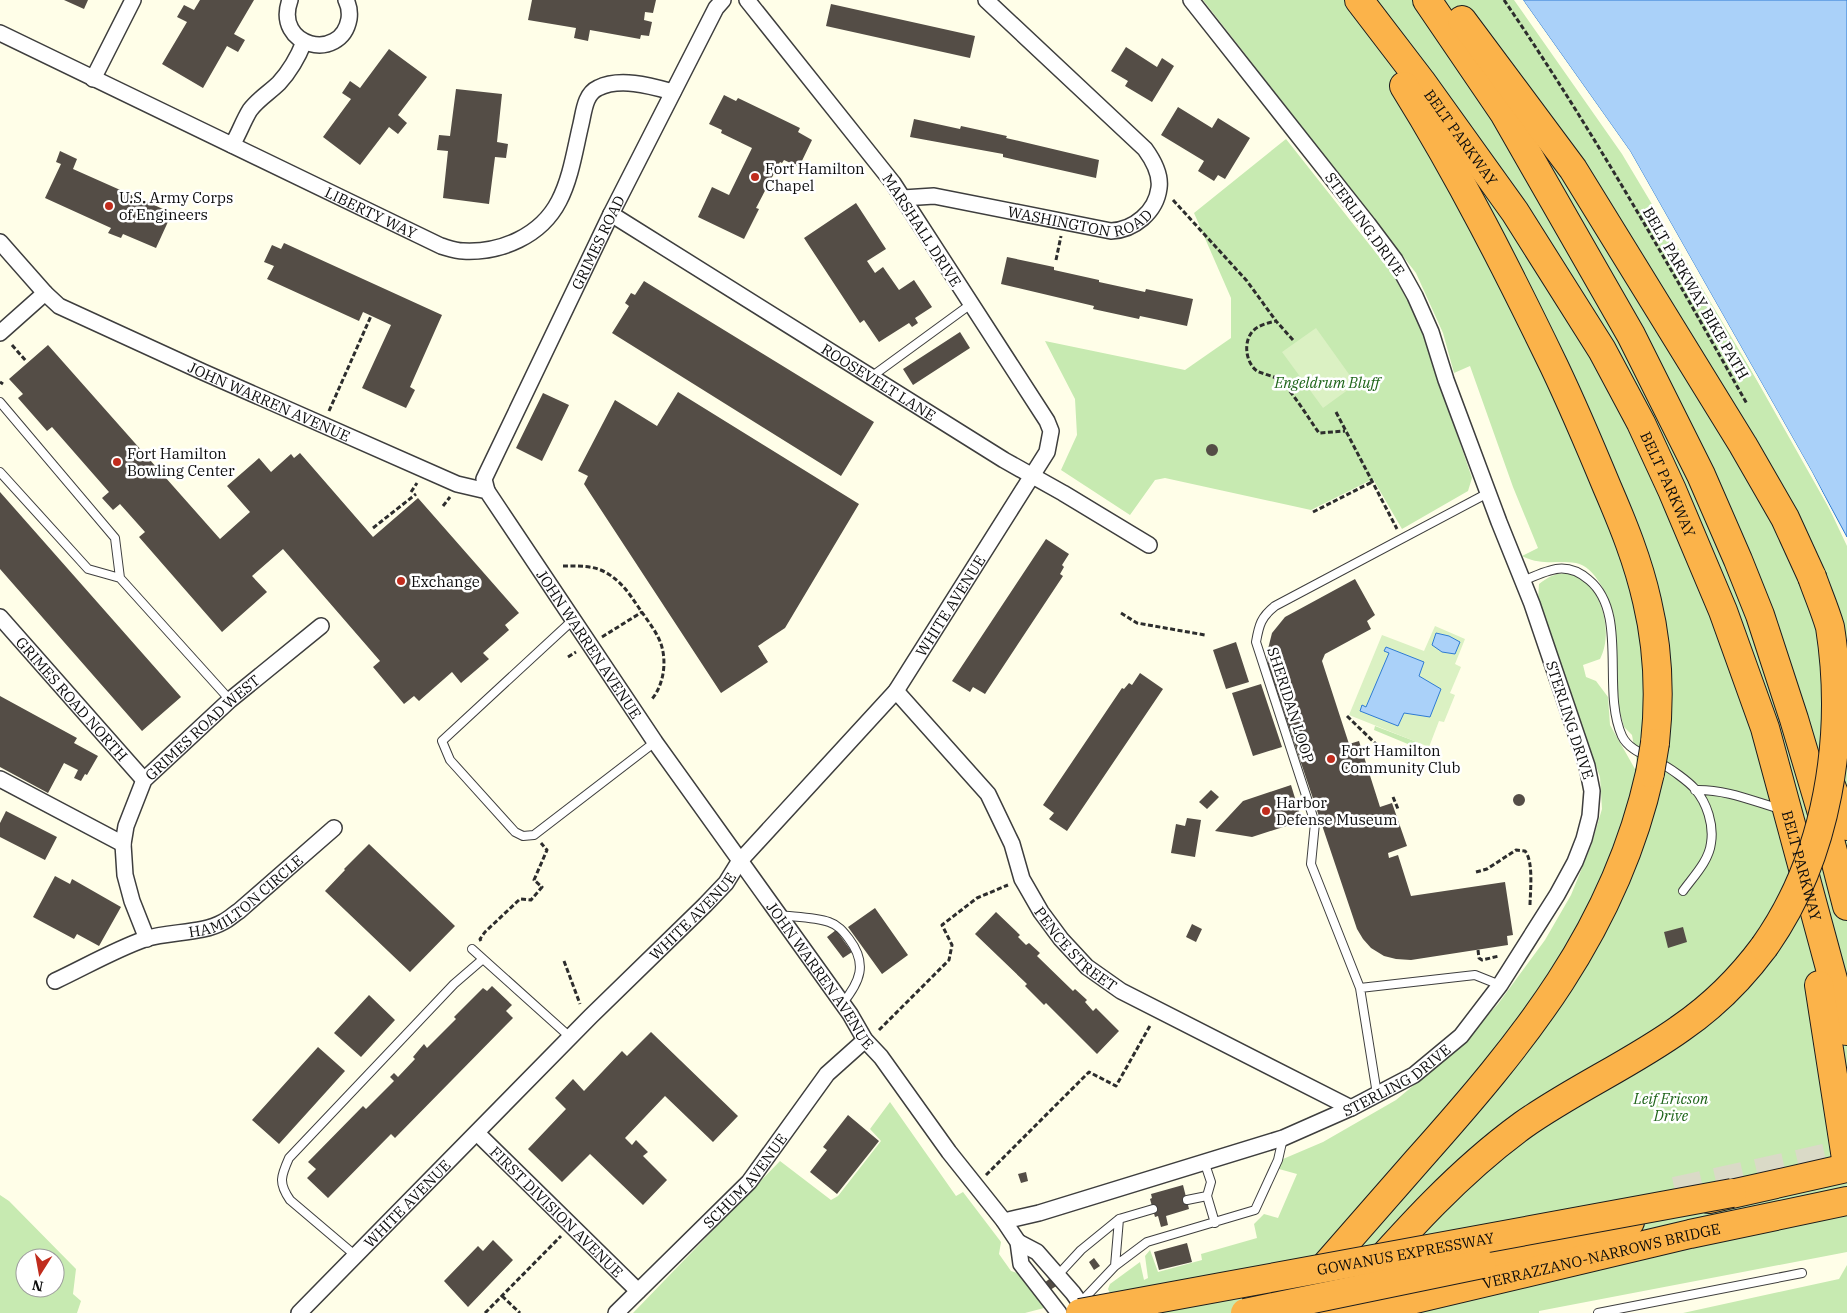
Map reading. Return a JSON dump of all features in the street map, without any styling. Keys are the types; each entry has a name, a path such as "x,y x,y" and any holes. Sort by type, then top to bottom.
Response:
{"highway":[{"path":"1284,1313 1491,1076 1545,1007 1596,922 1614,886 1633,838 1650,773 1655,744 1658,696 1656,663 1647,601 1629,540 1578,417 1514,284 1435,135 1402,82 1346,0"},
{"name":"BELT PARKWAY","path":"1359,0 1421,81 1515,212 1602,350 1641,423 1672,490 1723,611 1765,728 1847,1031"},
{"name":"BELT PARKWAY","path":"1427,0 1504,114 1631,335 1701,475 1760,615 1794,719 1830,840 1847,906"},
{"path":"1333,1313 1427,1208 1478,1161 1540,1114 1682,1028 1715,1002 1750,965 1785,915 1809,869 1826,818 1838,755 1840,715 1837,667 1830,628 1812,577 1785,518 1573,169 1447,0"},
{"path":"1760,615 1805,716 1847,826"},
{"path":"1245,1313 1482,1264 1732,1193 1847,1167 1796,840"},
{"name":"VERRAZZANO-NARROWS BRIDGE","path":"1482,1264 1847,1190"},
{"name":"GOWANUS EXPRESSWAY","path":"1084,1311 1732,1193"},
{"name":"VERRAZZANO-NARROWS BRIDGE","path":"1356,1313 1702,1237 1847,1201"},
{"path":"1482,1264 1702,1237"},
{"path":"1386,1313 1702,1237"}],"street":[{"path":"94,79 133,0"},
{"path":"290,0 286,18 290,28 304,42 314,45 325,45 335,41 343,34 348,25 350,14 346,0"},
{"name":"GRIMES ROAD","path":"487,490 484,479 611,214 716,8 723,0"},
{"name":"MARSHALL DRIVE","path":"747,0 903,198 1047,421 1051,431 1047,452 1032,476"},
{"name":"WASHINGTON ROAD","path":"903,198 934,196 1111,231 1126,228 1139,222 1149,212 1154,203 1159,188 1158,176 1153,160 1145,149 1128,136 986,0"},
{"name":"STERLING DRIVE","path":"1004,1221 1039,1213 1283,1138 1351,1108 1414,1075 1461,1036 1500,985 1575,862 1590,816 1592,791 1587,766 1523,581 1488,493 1446,380 1431,332 1416,296 1395,260 1191,0"},
{"name":"LIBERTY WAY","path":"0,33 440,246 462,251 485,250 514,244 534,232 549,217 560,201 568,178 586,99 597,88 615,83 635,84 673,92"},
{"path":"232,145 251,110 288,72 299,55 304,42"},
{"name":"ROOSEVELT LANE","path":"611,214 871,377 1149,546"},
{"name":"JOHN WARREN AVENUE","path":"0,242 59,306 457,484 487,490 654,742 842,1004 865,1040 881,1057 949,1152 1004,1221 1018,1242 1021,1264 1059,1313"},
{"path":"0,333 45,293"},
{"name":"WHITE AVENUE","path":"299,1313 570,1037 705,905 726,883 739,862 896,691 1032,476"},
{"name":"GRIMES ROAD NORTH","path":"0,617 144,780"},
{"name":"GRIMES ROAD WEST","path":"146,939 125,875 123,844 126,826 144,780 230,700 321,626"},
{"name":"PENCE STREET","path":"896,691 988,794 1012,844 1022,879 1041,912 1061,939 1087,967 1121,991 1351,1108"},
{"path":"0,780 123,844"},
{"name":"HAMILTON CIRCLE","path":"55,981 125,947 146,939 166,933 208,927 223,922 239,911 334,828"},
{"name":"SCHUM AVENUE","path":"616,1313 749,1182 828,1074 865,1040"},
{"name":"FIRST DIVISION AVENUE","path":"477,1133 638,1291"},
{"name":"JOHN WARREN AVENUE","path":"1018,1242 1037,1252 1084,1311"}],"lane":[{"path":"871,377 971,304"},
{"path":"0,402 115,538 120,578"},
{"path":"0,472 88,569 120,578 230,700"},
{"name":"SHERIDAN LOOP","path":"1377,1094 1360,988 1311,864 1315,823 1256,642 1264,615 1275,606 1488,493"},
{"path":"1523,581 1547,570 1568,568 1580,572 1594,584 1607,605 1613,634 1613,705 1623,738 1637,751 1662,764 1695,790 1709,814 1712,843 1703,864 1682,891"},
{"path":"574,619 442,741 450,760 515,832 523,836 534,835 654,742"},
{"path":"1695,790 1710,789 1789,812"},
{"path":"778,915 829,922 841,928 856,949 860,964 855,988 842,1004"},
{"path":"472,949 570,1037"},
{"path":"356,1256 290,1200 283,1190 281,1176 289,1158 454,984 484,959"},
{"path":"1360,988 1475,975 1500,985"},
{"path":"1084,1311 1115,1266 1147,1242 1255,1210 1278,1160 1283,1138"},
{"path":"1204,1161 1211,1182 1207,1196 1215,1223"},
{"path":"1187,1200 1207,1196"},
{"path":"1057,1276 1081,1250 1119,1219 1153,1209"},
{"path":"1115,1266 1119,1219"},
{"path":"1598,1313 1802,1273"}],"path":[{"name":"BELT PARKWAY BIKE PATH","path":"1504,0 1572,104 1656,243 1750,409"},
{"path":"1172,199 1247,281 1276,321 1293,340"},
{"path":"1056,260 1062,229"},
{"path":"329,411 372,316"},
{"path":"1276,321 1262,325 1252,332 1247,343 1251,364 1257,370 1281,380 1319,433 1345,431"},
{"path":"12,345 26,361"},
{"path":"1336,412 1402,539"},
{"path":"1313,512 1372,482"},
{"path":"373,528 416,494"},
{"path":"563,566 590,567 603,571 624,586 642,612 658,637 663,656 662,679 659,691 652,699"},
{"path":"601,637 642,612"},
{"path":"1121,613 1137,623 1205,635"},
{"path":"1347,716 1382,750"},
{"path":"1393,798 1398,809"},
{"path":"482,944 480,939 485,932 520,899 531,900 542,888 534,880 547,850 534,835"},
{"path":"1476,872 1487,868 1516,850 1525,851 1528,854 1530,866 1530,910"},
{"path":"879,1030 949,960 952,945 942,925 976,898 1022,879"},
{"path":"1478,950 1479,958 1482,960 1496,958 1504,954"},
{"path":"564,961 580,1004"},
{"path":"984,1178 1089,1072 1116,1086 1148,1031 1157,1010"},
{"path":"485,1313 572,1225"},
{"path":"502,1296 520,1313"}],"green space":[{"name":"Leif Ericson Drive","path":"1203,0 1514,0 1622,154 1812,472 1847,546 1847,1252 1539,1311 1539,1313 1119,1313 1108,1289 1110,1284 1140,1262 1144,1280 1148,1278 1145,1256 1150,1250 1158,1272 1202,1260 1201,1254 1257,1238 1254,1224 1264,1214 1278,1218 1297,1174 1279,1169 1279,1163 1283,1159 1323,1142 1396,1100 1449,1056 1498,1004 1545,940 1571,895 1591,846 1602,809 1600,777 1538,601 1539,584 1556,574 1571,574 1584,581 1595,593 1602,608 1606,626 1605,643 1600,659 1583,665 1586,677 1596,681 1608,697 1610,725 1635,769 1637,763 1632,735 1624,727 1619,709 1614,615 1609,600 1600,584 1595,576 1583,565 1569,562 1536,561 1522,556 1538,548 1513,487 1470,366 1454,373 1443,333 1416,273"},
{"name":"Engeldrum Bluff","path":"1286,139 1395,277 1417,318 1472,478 1468,491 1402,529 1373,479 1311,510 1165,478 1155,480 1130,515 1061,470 1077,435 1075,399 1045,341 1185,370 1231,338 1231,298 1194,213"},
{"path":"1316,328 1356,384 1323,408 1282,352"},
{"path":"1435,626 1465,639 1455,664 1461,667 1450,693 1455,695 1444,722 1439,721 1429,747 1349,715 1382,635 1424,651"},
{"path":"1375,726 1417,742 1415,747 1374,730"},
{"path":"890,1102 956,1196 963,1192 1001,1242 999,1254 1011,1271 1024,1275 1044,1308 1025,1313 633,1313 780,1161 831,1200 838,1196 881,1141 870,1129"},
{"path":"0,1195 9,1201 55,1248 15,1248 15,1298 65,1298 65,1258 76,1269 73,1294 81,1301 77,1313 0,1313"},
{"path":"1847,1265 1847,1313 1683,1313 1839,1279"}],"water":[{"path":"1523,0 1847,0 1847,537 1630,151"},
{"path":"1436,633 1449,636 1460,642 1455,654 1442,652 1432,645"},
{"path":"1386,647 1424,662 1419,676 1441,689 1430,717 1404,713 1398,726 1360,711 1362,705 1366,707 1389,653 1384,651"}],"pier":[{"path":"1521,0 1523,0 1630,151 1812,472 1847,540 1628,152"}],"building":[{"path":"64,0 88,0 84,9"},
{"path":"200,0 254,0 234,34 245,40 238,52 227,46 203,88 162,64 187,22 177,17 184,5 194,10"},
{"path":"532,0 656,0 653,13 645,12 644,20 652,22 649,36 641,35 640,39 590,30 588,41 574,38 576,28 528,20"},
{"path":"831,4 975,36 970,58 826,26"},
{"path":"1126,47 1157,67 1162,58 1174,66 1152,102 1125,86 1128,81 1111,71"},
{"path":"389,49 427,77 398,115 407,123 398,134 389,127 360,165 323,137 351,99 342,93 350,81 360,88"},
{"path":"456,89 502,94 497,142 508,144 506,158 495,157 489,204 443,198 448,151 437,150 439,135 450,136"},
{"name":"Fort Hamilton Chapel","path":"724,95 736,101 738,98 800,128 798,132 812,140 799,167 784,160 782,163 780,162 756,208 759,209 744,239 698,217 712,187 729,195 752,148 721,133 722,130 709,124"},
{"path":"1178,107 1212,128 1218,118 1250,138 1225,179 1218,175 1214,181 1198,171 1204,161 1161,135"},
{"path":"914,119 960,129 961,126 1007,136 1006,138 1099,160 1096,178 1003,157 1003,154 910,137"},
{"name":"U.S. Army Corps of Engineers","path":"60,151 77,159 73,169 172,213 156,248 123,234 121,238 108,233 111,228 45,198 61,164 56,162"},
{"path":"856,203 886,249 867,261 875,273 883,267 899,290 914,280 932,307 915,318 918,323 912,327 909,323 879,342 864,320 860,323 804,238"},
{"path":"284,243 442,315 410,387 415,390 406,408 362,388 391,325 363,312 359,321 267,279 274,266 264,262 272,245 281,249"},
{"path":"1007,257 1054,267 1054,270 1099,280 1099,282 1145,292 1146,289 1193,299 1187,326 1140,316 1139,319 1093,309 1094,306 1001,284"},
{"path":"644,281 874,422 841,476 612,333 629,306 625,303 631,293 635,295"},
{"path":"960,332 970,348 913,385 903,369"},
{"name":"Exchange","path":"48,345 220,539 250,512 227,486 259,458 271,472 291,454 294,458 300,453 373,537 418,498 519,613 505,625 509,630 483,653 489,659 461,683 452,672 419,701 414,696 404,704 373,667 380,661 283,549 252,576 267,592 222,632 139,537 145,532 120,504 113,510 102,498 109,492 52,427 47,431 18,398 23,394 9,379"},
{"path":"678,392 859,504 785,628 758,646 768,662 721,693 584,484 588,476 578,471 615,400 657,426"},
{"path":"543,393 569,405 542,461 516,448"},
{"path":"1210,444 1214,444 1218,450 1214,456 1210,456 1206,452 1206,448"},
{"path":"0,492 181,697 142,731 0,569"},
{"path":"1046,539 1069,554 1062,565 1064,567 1060,574 1063,576 985,694 973,687 970,692 952,681"},
{"name":"Fort Hamilton Community Club","path":"1355,579 1375,615 1367,621 1371,629 1325,654 1322,661 1349,744 1359,741 1380,807 1392,803 1407,846 1388,853 1389,858 1398,855 1411,896 1505,882 1513,935 1507,936 1508,945 1411,960 1396,959 1384,956 1371,948 1357,929 1268,665 1267,653 1272,633 1285,617"},
{"path":"1236,642 1249,682 1226,689 1213,650"},
{"path":"1140,673 1163,689 1067,831 1049,819 1054,813 1043,805 1122,688 1124,689 1129,683 1132,685"},
{"path":"1261,684 1282,747 1253,756 1232,693"},
{"path":"0,696 77,738 74,743 98,756 87,775 85,774 81,781 74,778 78,770 64,763 48,793 0,767"},
{"name":"Harbor Defense Museum","path":"1291,785 1302,821 1252,837 1215,831 1243,801"},
{"path":"1211,790 1219,797 1207,809 1199,802"},
{"path":"1517,794 1521,794 1525,800 1521,806 1517,806 1513,802 1513,798"},
{"path":"6,811 57,837 45,860 0,837 0,823"},
{"path":"1187,818 1201,820 1195,857 1171,853 1176,824 1185,826"},
{"path":"369,844 455,926 410,972 325,891"},
{"path":"55,876 70,884 72,879 121,907 99,946 77,934 74,939 33,917"},
{"path":"875,908 908,955 882,974 848,927"},
{"path":"996,912 1020,935 1018,937 1026,945 1029,943 1040,953 1037,956 1073,991 1075,989 1087,1000 1085,1002 1093,1011 1096,1008 1119,1031 1097,1054 1046,1003 1044,1005 1025,986 1027,984 975,934"},
{"path":"1192,924 1202,929 1196,942 1186,937"},
{"path":"1683,927 1687,942 1668,948 1664,932"},
{"path":"836,930 852,952 843,958 827,937"},
{"path":"492,986 512,1005 506,1011 513,1018 395,1138 391,1134 328,1198 307,1178 316,1169 308,1162 363,1106 366,1109 394,1081 390,1077 394,1073 398,1077 415,1059 413,1057 424,1044 427,1048 483,988 487,991"},
{"path":"369,995 395,1020 361,1057 334,1033"},
{"path":"651,1032 738,1116 713,1142 665,1096 625,1138 632,1145 636,1140 648,1152 643,1156 667,1180 643,1205 590,1154 562,1182 528,1149 566,1109 555,1098 573,1079 584,1091 622,1051 627,1056"},
{"path":"318,1047 345,1071 279,1144 252,1120"},
{"path":"848,1115 879,1141 837,1194 810,1172 827,1150 823,1147"},
{"path":"1026,1172 1028,1181 1021,1183 1018,1174"},
{"path":"1183,1185 1189,1209 1166,1216 1168,1225 1161,1227 1158,1216 1155,1217 1150,1199 1152,1198 1151,1194"},
{"path":"493,1240 513,1260 468,1307 444,1281 478,1246 483,1251"},
{"path":"1187,1243 1192,1262 1159,1270 1154,1252"},
{"path":"1094,1258 1100,1266 1094,1270 1089,1262"},
{"path":"1052,1277 1058,1285 1050,1290 1044,1283"}],"tunnel":[{"path":"1675,1191 1847,1153"}],"place":[{"name":"Fort Hamilton Chapel","path":"755,177"},
{"name":"U.S. Army Corps of Engineers","path":"109,206"},
{"name":"Fort Hamilton Bowling Center","path":"117,462"},
{"name":"Exchange","path":"401,581"},
{"name":"Fort Hamilton Community Club","path":"1331,759"},
{"name":"Harbor Defense Museum","path":"1266,811"}]}
